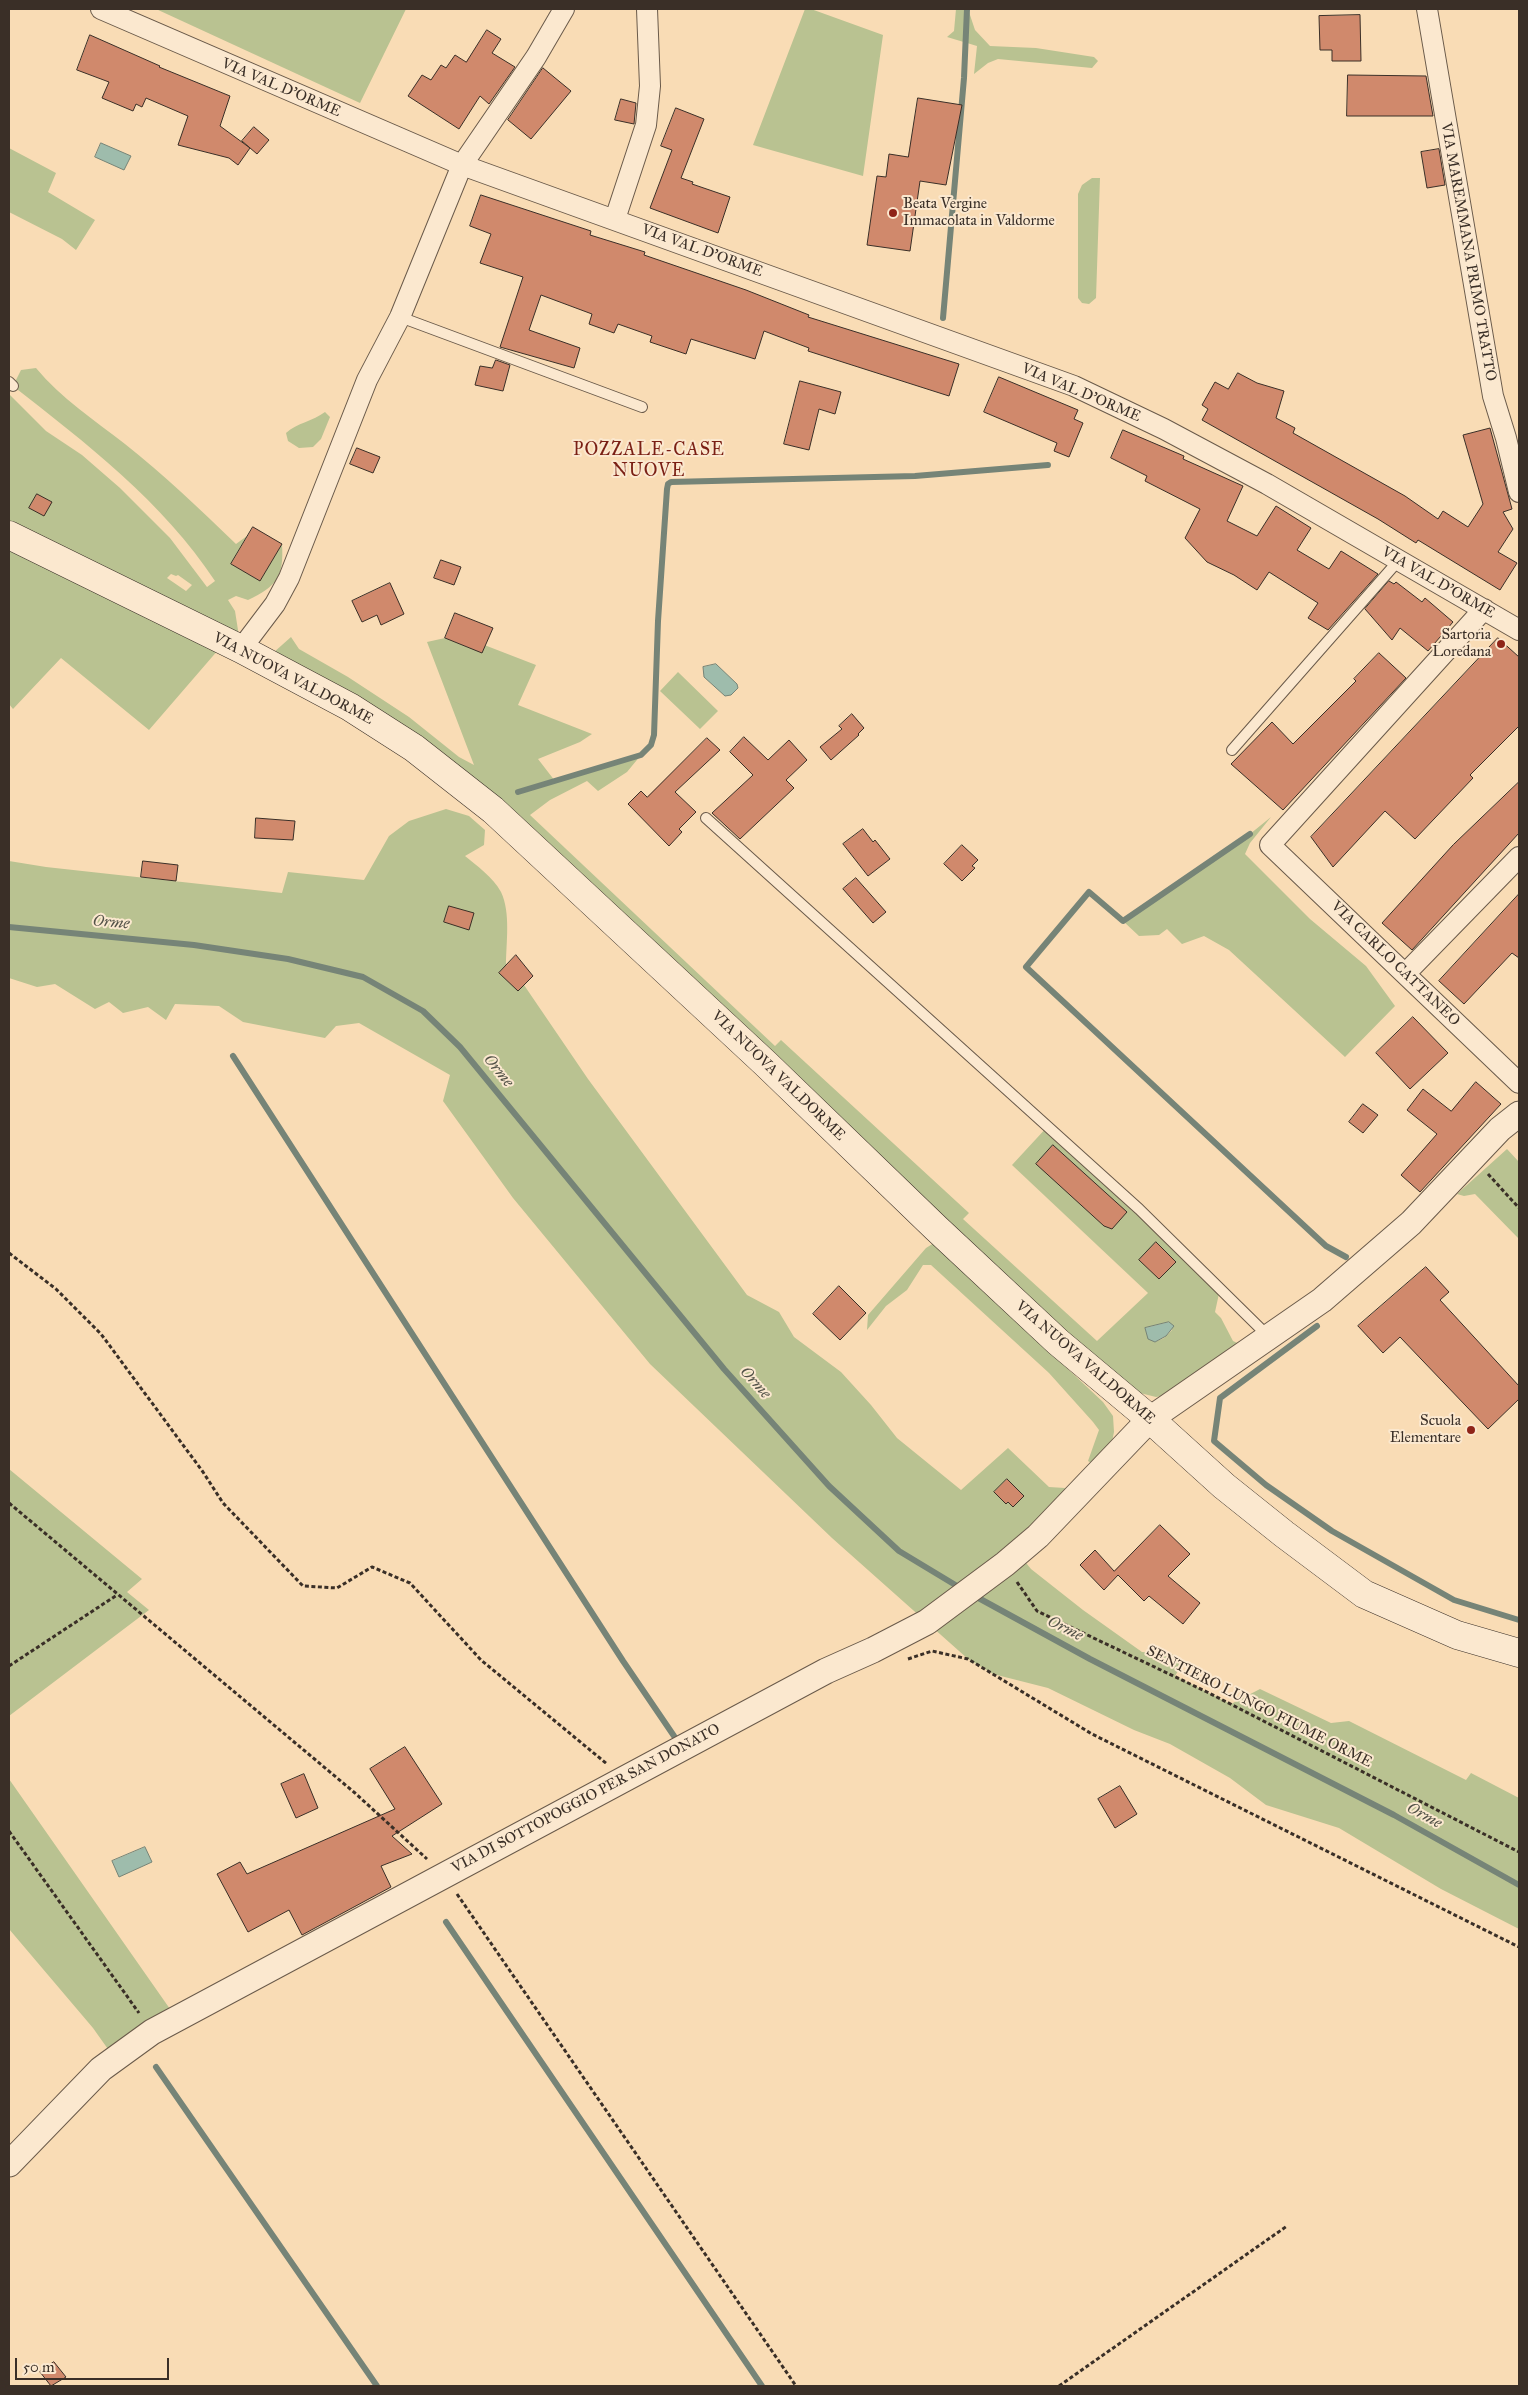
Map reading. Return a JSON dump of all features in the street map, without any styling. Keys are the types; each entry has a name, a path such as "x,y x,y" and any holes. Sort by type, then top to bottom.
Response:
{"main road":[{"name":"VIA NUOVA VALDORME","path":"9,535 241,649 350,707 414,748 494,810 759,1057 936,1228 1058,1342 1150,1419 1231,1492 1364,1594 1457,1634 1519,1652"}],"street":[{"name":"VIA VAL D'ORME","path":"101,9 462,165 1074,386 1164,429 1267,484 1519,630"},
{"path":"241,649 275,604 288,578 367,380 400,318 462,165 536,57 564,9"},
{"path":"615,219 646,125 650,86 647,9"},
{"name":"VIA MAREMMANA PRIMO TRATTO","path":"1427,9 1493,396 1513,436 1519,492"},
{"name":"VIA CARLO CATTANEO","path":"1484,609 1270,845 1519,1083"},
{"path":"1405,974 1519,857"},
{"path":"1150,1419 1322,1300 1390,1242 1431,1203 1500,1129 1519,1114"},
{"name":"VIA DI SOTTOPOGGIO PER SAN DONATO","path":"9,2164 101,2069 152,2032 826,1671 873,1650 927,1622 1005,1564 1038,1536 1150,1419"}],"lane":[{"path":"400,318 642,407"},
{"path":"1232,750 1399,560"},
{"path":"706,818 1139,1209 1268,1336"}],"path":[{"path":"1473,1157 1519,1208"},
{"path":"9,1253 56,1289 101,1334 203,1472 223,1503 303,1586 336,1588 372,1567 410,1583 481,1660 625,1778"},
{"path":"9,1503 355,1794 444,1875 796,2386"},
{"name":"SENTIERO LUNGO FIUME ORME","path":"1005,1564 1038,1611 1207,1692 1519,1852"},
{"path":"9,1666 117,1595"},
{"path":"905,1660 932,1651 968,1659 1092,1734 1519,1947"},
{"path":"9,1831 152,2032"},
{"path":"1059,2386 1287,2226"}],"green space":[{"path":"156,9 406,9 360,103"},
{"path":"805,9 811,9 883,35 863,176 753,145"},
{"path":"956,9 968,9 975,30 990,46 1036,48 1094,57 1098,61 1092,68 998,59 988,63 974,74 977,46 947,37 954,31"},
{"path":"9,148 56,173 48,192 95,220 76,250 62,239 9,212"},
{"path":"1092,178 1100,178 1096,298 1089,304 1082,303 1078,298 1078,194 1082,185"},
{"path":"36,368 67,399 168,480 236,544 247,536 231,564 260,581 282,544 282,565 277,579 272,585 248,600 236,596 228,600 235,611 241,649 225,642 149,730 61,658 13,709 9,704 9,394 46,431 82,455 120,488 170,538 207,587 215,581 172,525 122,475 13,386 21,370","holes":["171,574 178,575 192,585 186,591 167,578"]},
{"path":"325,412 330,417 321,439 313,447 299,448 288,441 286,433"},
{"path":"291,637 299,649 348,677 409,717 459,757 474,765 427,642 445,638 470,648 474,641 536,665 518,705 592,734 580,742 538,759 555,781 641,755 627,772 598,791 587,781 550,800 530,815 775,1046 781,1040 969,1213 963,1219 1097,1341 1148,1293 1012,1165 1048,1126 1220,1289 1215,1312 1221,1318 1233,1341 1250,1349 1172,1394 1156,1397 1140,1393 1079,1361 493,810 264,661","holes":["1169,1322 1172,1330 1164,1338 1155,1342 1145,1328"]},
{"path":"678,672 718,711 700,729 660,691"},
{"path":"446,809 469,816 485,830 484,845 465,856 494,881 504,900 507,919 506,966 524,985 588,1079 747,1295 779,1312 794,1337 841,1372 871,1405 897,1438 961,1490 1008,1448 1049,1487 1065,1488 1057,1506 1018,1553 1031,1569 1083,1610 1142,1652 1172,1654 1181,1666 1175,1676 1231,1704 1260,1689 1331,1723 1349,1721 1466,1780 1471,1773 1519,1798 1519,1929 1441,1889 1339,1828 1266,1805 1230,1778 1170,1744 1134,1730 1048,1688 993,1674 968,1659 832,1538 650,1364 513,1198 443,1101 450,1075 359,1023 336,1026 325,1038 243,1022 219,1006 175,1004 166,1020 148,1007 123,1013 109,1002 95,1009 55,984 37,987 9,978 9,861 46,867 282,893 288,872 364,880 389,836 409,821","holes":["1007,1479 1024,1496 1013,1507 1008,1502 1006,1504 994,1492"]},
{"path":"1271,817 1250,843 1245,854 1310,919 1366,966 1395,1006 1345,1057 1229,950 1204,936 1182,944 1167,929 1159,935 1139,936 1123,921 1250,834"},
{"path":"1507,1149 1519,1162 1519,1239 1475,1194 1464,1196 1457,1194"},
{"path":"934,1243 1103,1402 1113,1416 1114,1432 1110,1451 1096,1466 1088,1461 1099,1430 1093,1422 1049,1373 931,1265 923,1265 907,1290 886,1306 867,1330 868,1315 926,1248"},
{"path":"9,1469 142,1579 127,1592 149,1610 9,1716"},
{"path":"9,1779 177,2019 115,2059 93,2028 9,1929"}],"shaded area":[{"path":"101,143 131,156 124,170 95,157"},
{"path":"716,664 737,684 738,688 731,695 725,696 704,677 703,667"},
{"path":"1169,1322 1174,1326 1166,1336 1155,1342 1148,1339 1145,1328"},
{"path":"145,1847 152,1862 119,1877 112,1861"}],"building":[{"path":"1360,15 1361,61 1332,61 1332,50 1320,50 1319,16"},
{"path":"487,30 501,39 492,53 515,67 489,104 480,96 459,129 408,96 422,75 431,80 441,65 446,68 455,55 466,62"},
{"path":"90,35 159,67 230,96 220,126 250,148 238,165 229,158 178,145 188,116 146,98 142,107 136,104 133,111 102,98 109,82 77,70"},
{"path":"543,68 571,91 531,139 508,120"},
{"path":"1348,75 1426,76 1433,116 1347,116"},
{"path":"918,98 962,105 946,185 920,181 910,251 867,245 877,176 886,177 889,154 908,157"},
{"path":"621,99 636,103 634,124 615,120"},
{"path":"676,108 704,119 681,178 693,182 692,184 730,197 718,233 650,208 672,150 661,146"},
{"path":"254,127 269,140 257,154 242,141"},
{"path":"1439,149 1445,185 1427,188 1421,152"},
{"path":"481,195 591,231 590,235 645,252 644,255 746,290 809,315 808,317 959,364 949,396 808,351 809,348 764,331 755,359 691,339 686,354 650,342 652,336 618,324 614,333 589,324 592,314 541,295 529,330 580,348 574,368 500,347 523,277 480,263 491,234 470,226"},
{"path":"496,360 510,365 503,391 475,385 480,366 492,368"},
{"path":"1238,373 1257,383 1284,391 1276,418 1295,428 1293,433 1405,496 1438,519 1443,511 1468,527 1483,504 1463,435 1490,428 1512,509 1503,512 1513,529 1498,552 1517,563 1500,590 1418,540 1416,543 1378,519 1202,420 1208,409 1202,405 1215,382 1228,389"},
{"path":"999,377 1078,410 1074,419 1083,423 1069,457 1054,451 1057,443 984,412"},
{"path":"800,381 841,392 835,414 819,409 809,450 784,444"},
{"path":"1123,430 1184,456 1183,459 1243,486 1227,521 1257,536 1276,506 1311,528 1297,550 1329,569 1341,551 1378,574 1328,630 1308,618 1318,603 1269,572 1257,590 1234,575 1207,562 1185,538 1200,509 1145,481 1147,476 1111,458"},
{"path":"357,448 380,457 373,473 350,464"},
{"path":"37,494 52,502 44,516 29,508"},
{"path":"253,527 282,544 260,581 231,564"},
{"path":"441,560 461,567 454,585 434,578"},
{"path":"1389,581 1394,584 1396,582 1422,602 1425,598 1453,622 1428,651 1400,628 1392,640 1365,609"},
{"path":"390,583 404,614 381,625 377,615 362,622 352,601"},
{"path":"455,613 493,628 482,653 445,638"},
{"path":"1498,638 1519,657 1519,726 1470,775 1473,778 1415,839 1385,811 1333,867 1311,837"},
{"path":"1379,653 1406,678 1283,810 1231,764 1272,722 1293,744 1356,681 1354,679"},
{"path":"852,714 864,728 859,735 831,760 820,747 842,729 839,726"},
{"path":"744,737 768,760 789,740 807,760 786,780 794,788 740,839 712,813 753,775 730,752"},
{"path":"707,738 720,750 675,792 696,812 679,829 682,832 669,846 628,804 641,791 647,797"},
{"path":"1519,782 1519,833 1412,950 1382,923 1453,845"},
{"path":"256,818 295,821 293,840 255,838"},
{"path":"863,829 873,842 875,840 890,859 868,876 843,844"},
{"path":"962,845 978,860 972,866 975,868 962,881 944,864"},
{"path":"143,861 178,865 176,881 141,877"},
{"path":"856,878 886,912 873,923 843,889"},
{"path":"1519,894 1519,958 1512,953 1464,1004 1439,981"},
{"path":"449,906 474,913 469,930 444,922"},
{"path":"516,955 533,976 518,991 499,973"},
{"path":"1413,1017 1448,1053 1410,1089 1376,1053"},
{"path":"1476,1082 1501,1104 1420,1192 1401,1175 1437,1134 1407,1110 1423,1089 1451,1111"},
{"path":"1363,1104 1378,1115 1363,1133 1349,1122"},
{"path":"1053,1145 1127,1212 1112,1229 1104,1226 1036,1164"},
{"path":"1156,1242 1176,1262 1159,1279 1139,1260"},
{"path":"1426,1267 1449,1292 1440,1300 1519,1386 1519,1399 1488,1429 1400,1337 1383,1353 1358,1326"},
{"path":"839,1286 866,1313 840,1340 813,1314"},
{"path":"1007,1479 1024,1496 1013,1507 1008,1502 1006,1504 994,1492"},
{"path":"1160,1525 1190,1554 1168,1576 1200,1603 1183,1624 1149,1596 1144,1601 1118,1575 1104,1590 1080,1565 1095,1550 1114,1571"},
{"path":"405,1747 442,1804 392,1836 412,1854 381,1866 391,1887 302,1935 289,1910 248,1932 217,1874 240,1862 247,1874 395,1809 370,1769"},
{"path":"304,1774 318,1808 296,1818 281,1784"},
{"path":"1120,1786 1137,1814 1115,1828 1098,1799"},
{"path":"54,2362 66,2377 51,2386 40,2372"}],"waterway":[{"path":"943,318 964,78 967,9"},
{"path":"518,792 641,755 651,745 654,735 658,621 667,489 668,484 671,482 915,476 1048,465"},
{"path":"1250,834 1123,921 1089,892 1026,967 1326,1246 1346,1257"},
{"name":"Orme","path":"9,927 194,945 288,959 363,977 423,1011 460,1047 724,1369 829,1486 899,1551 962,1589"},
{"path":"233,1056 623,1661 674,1736"},
{"path":"1317,1326 1220,1398 1214,1441 1266,1485 1332,1531 1454,1600 1519,1620"},
{"name":"Orme","path":"973,1595 1090,1659 1394,1815 1519,1885"},
{"path":"446,1922 762,2386"},
{"path":"156,2067 377,2386"}],"place":[{"name":"Beata Vergine Immacolata in Valdorme","path":"893,213"},
{"name":"Sartoria Loredana","path":"1501,644"},
{"name":"Scuola Elementare","path":"1471,1430"}],"district":[{"name":"POZZALE-CASE NUOVE","path":"649,461"}]}
